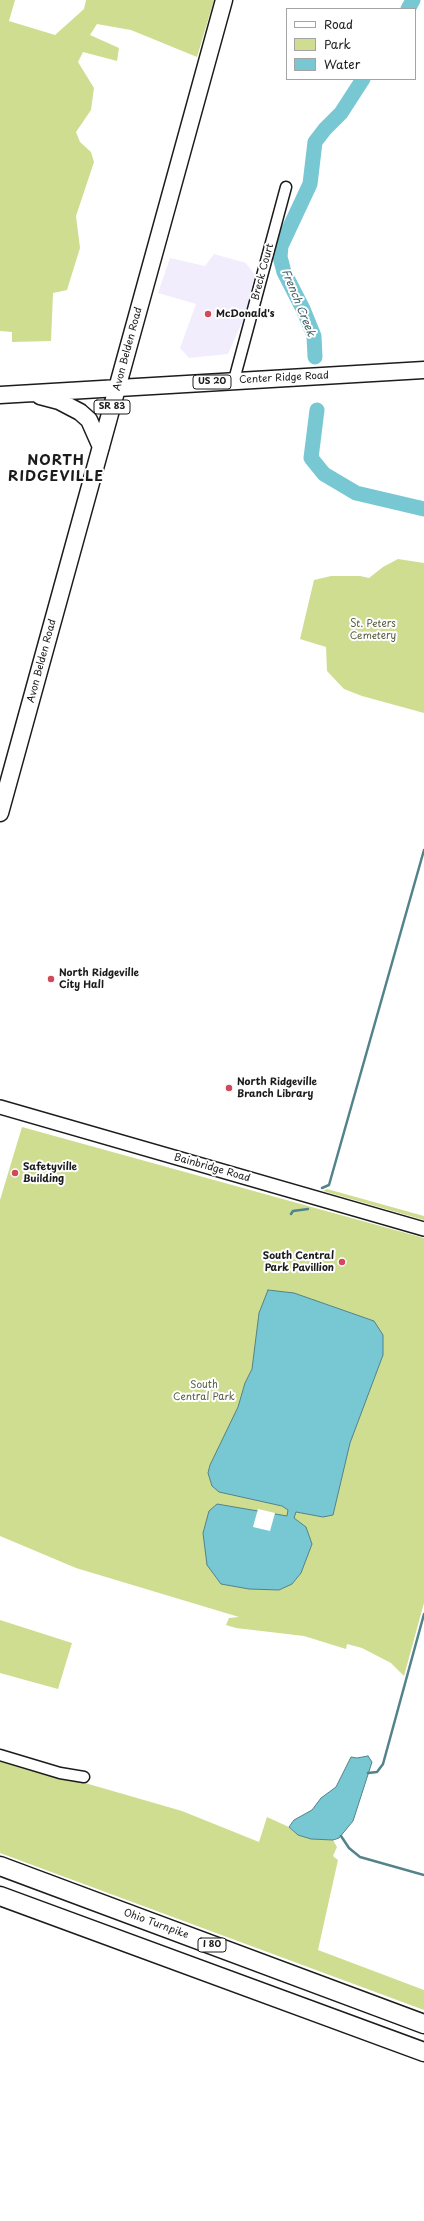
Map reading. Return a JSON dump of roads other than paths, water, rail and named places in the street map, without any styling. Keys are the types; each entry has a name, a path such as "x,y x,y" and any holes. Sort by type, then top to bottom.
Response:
{"highway":[{"name":"Ohio Turnpike","path":"0,1866 424,2024"},
{"path":"0,1896 424,2052"}],"main road":[{"name":"Avon Belden Road","path":"0,813 224,0"},
{"name":"Center Ridge Road","path":"0,394 118,386 424,370"},
{"path":"29,392 59,401 80,412 89,420 102,447"}],"street":[{"name":"Breck Court","path":"234,380 286,187"},
{"name":"Bainbridge Road","path":"0,1107 424,1228"},
{"path":"0,1755 60,1772 84,1777"}],"water":[{"path":"268,1290 294,1293 374,1321 383,1335 383,1355 350,1443 333,1515 323,1517 296,1512 294,1518 306,1527 312,1544 301,1573 292,1584 279,1590 249,1589 221,1584 207,1565 203,1533 209,1511 217,1504 287,1516 288,1510 282,1506 219,1492 212,1486 208,1473 210,1465 238,1407 245,1383 252,1369 259,1313"},
{"path":"368,1756 372,1762 353,1821 339,1838 333,1840 311,1839 298,1835 289,1827 294,1820 312,1810 321,1798 336,1787 351,1757 357,1758"}],"waterway":[{"name":"French Creek","path":"409,8 413,0"},
{"name":"French Creek","path":"315,357 314,336 303,309 284,272 280,257 281,246 310,184 315,142 325,129 341,113 362,80"},
{"name":"French Creek","path":"317,410 311,458 324,474 356,493 424,509"},
{"path":"322,1188 329,1185 424,850"},
{"path":"291,1214 293,1211 308,1209"},
{"path":"368,1773 377,1772 383,1764 424,1614"},
{"path":"341,1836 349,1848 360,1857 424,1875"}],"place":[{"name":"McDonald's","path":"208,314"},
{"name":"North Ridgeville City Hall","path":"51,979"},
{"name":"North Ridgeville Branch Library","path":"229,1088"},
{"name":"Safetyville Building","path":"15,1173"},
{"name":"South Central Park Pavillion","path":"342,1262"}],"district":[{"name":"NORTH RIDGEVILLE","path":"56,470"}],"park label":[{"name":"St. Peters Cemetery","path":"373,630"},
{"name":"South Central Park","path":"204,1390"}]}
